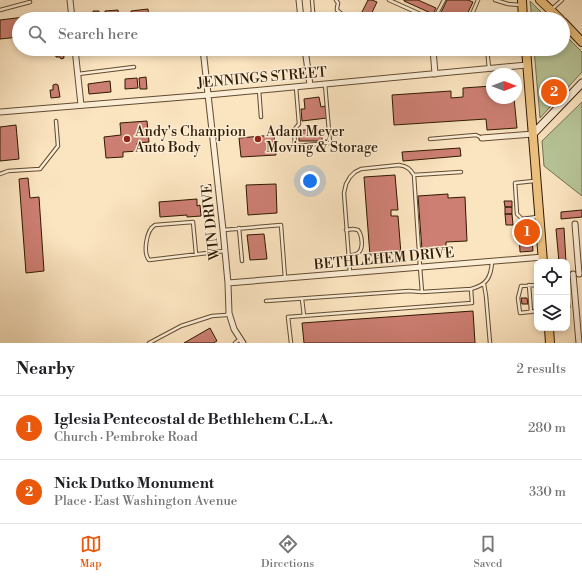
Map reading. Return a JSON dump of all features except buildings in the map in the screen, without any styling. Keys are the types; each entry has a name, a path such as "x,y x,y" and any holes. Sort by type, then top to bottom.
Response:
{"main road":[{"path":"540,0 552,10"},
{"path":"570,29 582,42"},
{"path":"526,56 543,259"},
{"path":"548,331 550,343"}],"street":[{"path":"70,0 71,12"},
{"path":"299,0 300,12"},
{"path":"76,56 81,105"},
{"name":"WIN DRIVE","path":"205,56 225,251 229,313 234,329 242,341"},
{"path":"306,56 310,85"},
{"path":"434,56 435,74"},
{"name":"JENNINGS STREET","path":"490,68 527,65"},
{"name":"JENNINGS STREET","path":"0,112 208,95 486,68"},
{"path":"482,138 533,134 582,83"},
{"path":"575,224 578,274 579,343"},
{"name":"BETHLEHEM DRIVE","path":"228,283 492,261 534,259"}],"lane":[{"path":"312,0 313,12"},
{"path":"336,0 338,3 336,8 339,12"},
{"path":"389,0 416,12"},
{"path":"438,12 444,0"},
{"path":"473,12 478,0"},
{"path":"495,0 508,4 522,3"},
{"path":"552,10 562,0"},
{"path":"0,10 30,2"},
{"path":"488,56 490,68"},
{"path":"77,74 134,67"},
{"path":"296,86 299,124 294,130 294,146 330,143 325,84"},
{"path":"259,90 261,117"},
{"path":"0,174 8,171 40,168 58,146 56,121"},
{"path":"430,139 476,135 482,138"},
{"path":"350,273 344,193 346,184 355,172 361,169 399,165 404,166 414,175 422,292"},
{"path":"414,175 461,172"},
{"path":"537,181 514,183 517,214 522,219 540,217"},
{"path":"196,254 193,222 155,225 151,227 145,250 146,257 149,260 225,251"},
{"path":"223,230 281,225 285,278"},
{"path":"239,228 242,260"},
{"path":"346,230 358,230 361,234 360,250 358,253 349,256"},
{"path":"266,301 409,291 422,292 471,289 484,284 489,275 492,261"},
{"path":"484,284 490,343"},
{"path":"534,284 521,286 518,298 520,313 534,312"},
{"path":"529,285 531,312"},
{"path":"291,343 288,317 472,303 471,289"},
{"path":"302,299 304,316"},
{"path":"149,343 181,326 212,316 226,315 229,313"},
{"path":"235,343 242,341"}],"green space":[{"path":"530,1 541,12 531,12"},
{"path":"570,40 582,52 582,72 540,118 535,56 570,56"},
{"path":"582,102 582,196 544,166 542,141"}],"place":[{"name":"Nick Dutko Monument","path":"554,92"},
{"name":"Andy's Champion Auto Body","path":"127,139"},
{"name":"Adam Meyer Moving & Storage","path":"258,139"},
{"name":"Iglesia Pentecostal de Bethlehem C.L.A.","path":"527,232"}]}
